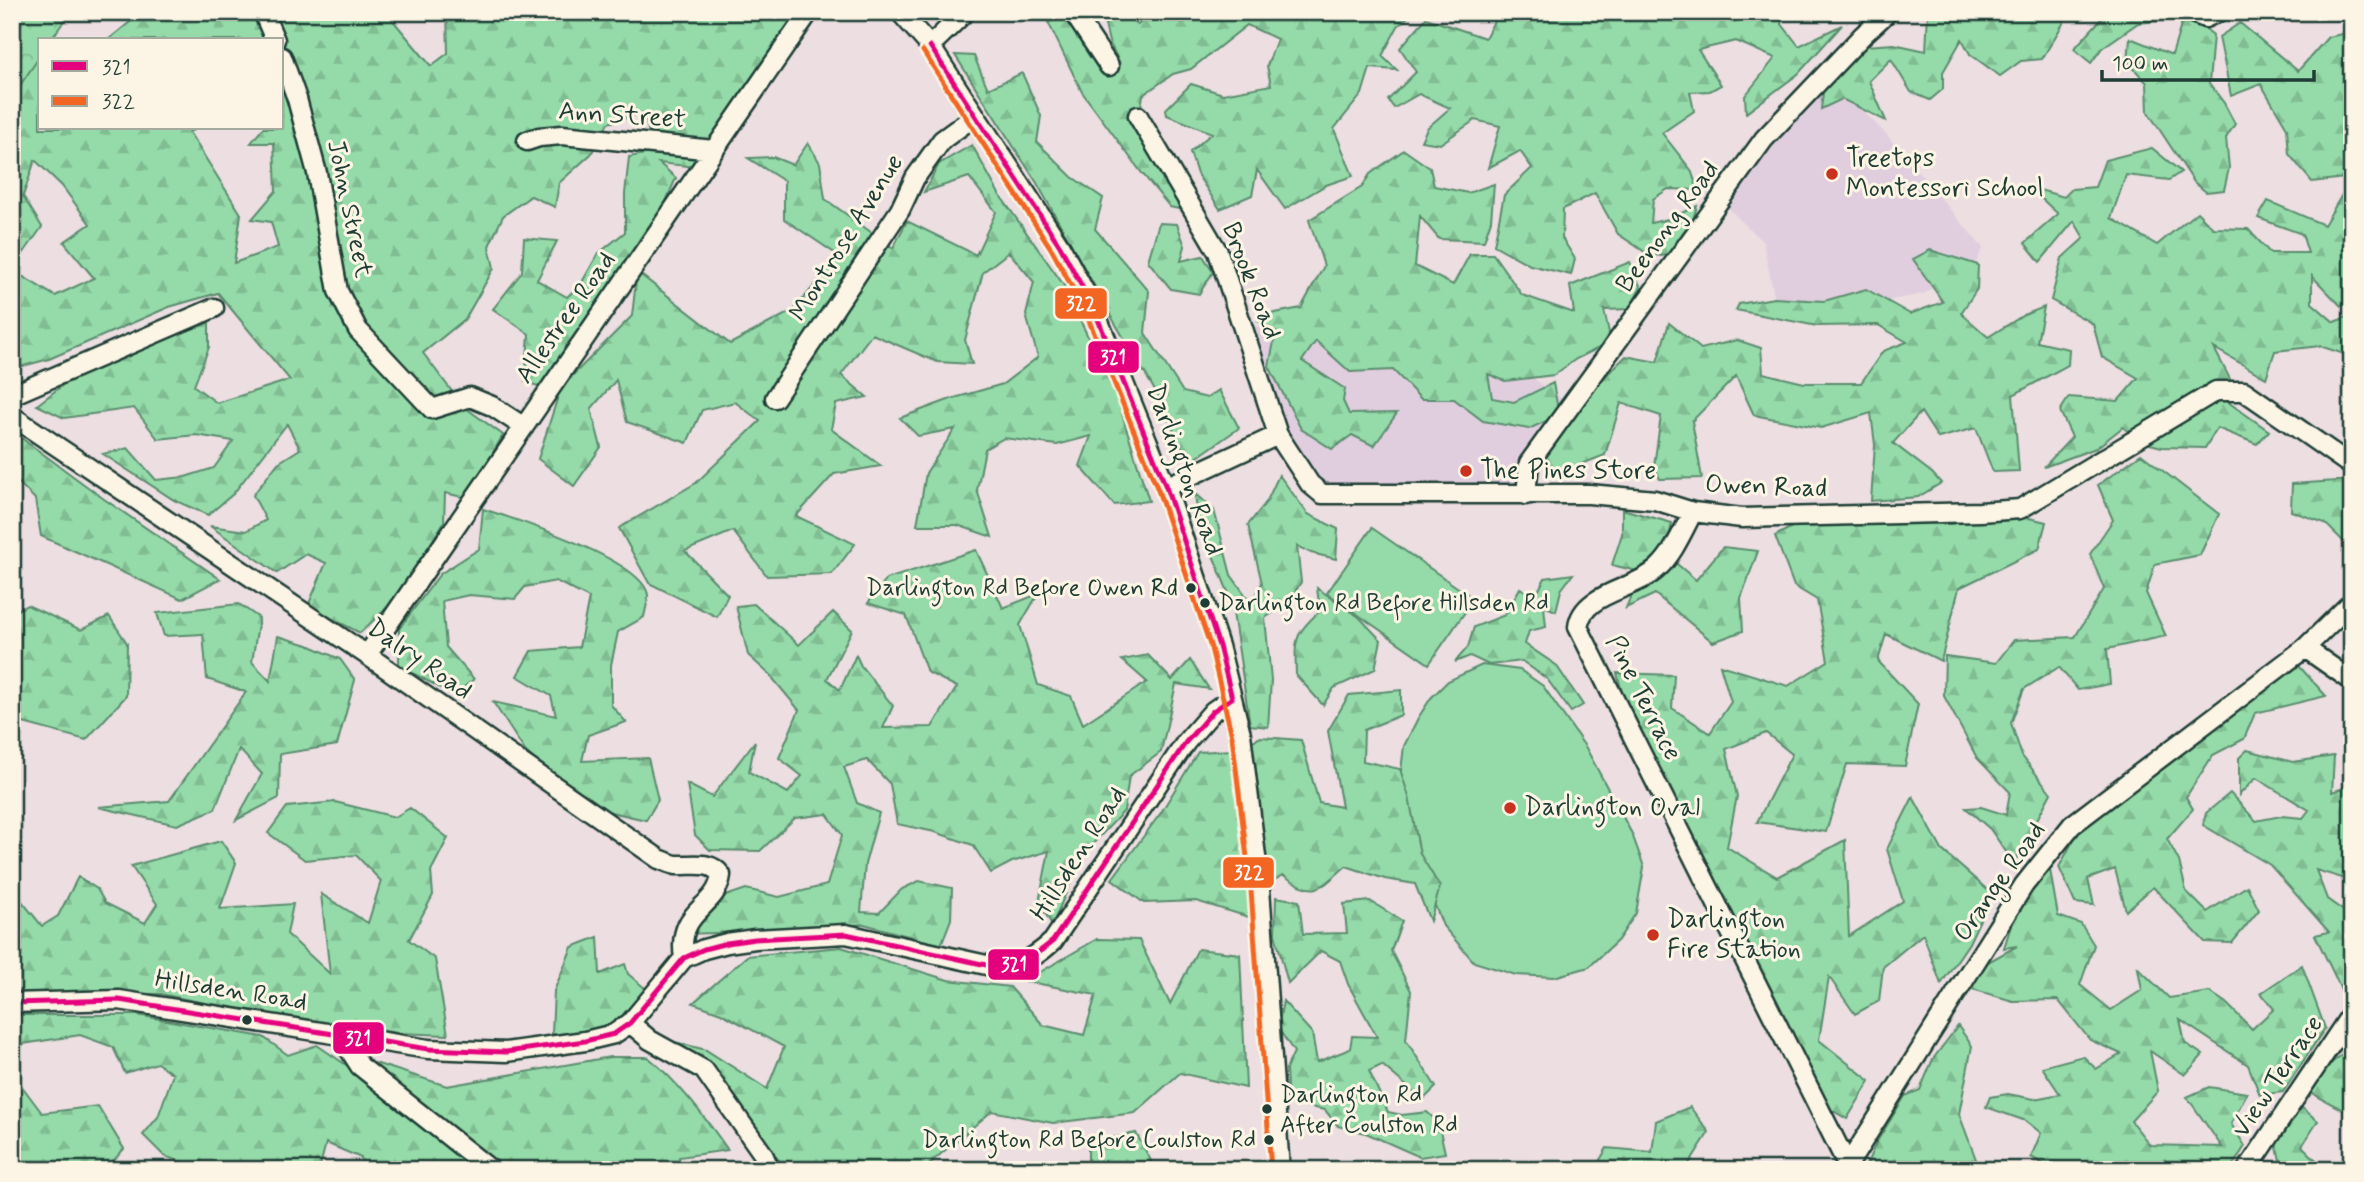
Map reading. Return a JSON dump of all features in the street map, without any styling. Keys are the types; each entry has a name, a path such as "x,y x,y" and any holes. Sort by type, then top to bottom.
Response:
{"street":[{"path":"263,12 274,38"},
{"name":"Allestree Road","path":"367,654 809,12"},
{"name":"Darlington Road","path":"901,12 930,47 1060,246 1093,307 1166,487 1219,646 1241,734 1260,889 1280,1170"},
{"path":"930,47 965,12"},
{"path":"1073,12 1109,66"},
{"name":"Beenong Road","path":"1526,495 1529,463 1764,139 1863,34 1888,12"},
{"path":"2190,12 2205,18 2218,12"},
{"name":"John Street","path":"284,63 317,173 338,291 358,330 432,409 470,397 492,406 524,427"},
{"name":"Montrose Avenue","path":"775,398 900,210 915,178 942,139 975,116"},
{"name":"Brook Road","path":"1138,116 1218,252 1278,435"},
{"name":"Ann Street","path":"527,141 562,135 714,150"},
{"path":"12,395 214,308"},
{"name":"Owen Road","path":"1278,435 1310,484 1322,494 1589,495 1655,500 1693,512 1742,518 2020,509 2216,391 2244,391 2352,466"},
{"name":"Dalry Road","path":"12,415 367,654 659,859 674,865 707,865 719,871 720,883 686,927 682,943 684,958"},
{"path":"1166,487 1278,435"},
{"name":"Pine Terrace","path":"1693,512 1658,568 1644,578 1594,601 1584,611 1578,627 1849,1167"},
{"name":"Orange Road","path":"1849,1167 2024,886 2072,825 2305,648 2352,602"},
{"path":"2305,648 2352,681"},
{"name":"Hillsden Road","path":"12,1003 119,1000 428,1049 506,1052 585,1041 614,1034 630,1023 684,958 727,943 846,934 1000,968 1024,962 1038,955 1053,942 1186,743 1213,711 1232,698"},
{"name":"View Terrace","path":"2247,1170 2352,1013"},
{"path":"630,1023 650,1040 704,1070 763,1154 770,1170"},
{"path":"340,1035 360,1066 491,1170"}],"shaded area":[{"name":"Treetops Montessori School","path":"1832,80 1885,133 1983,248 1977,261 1923,294 1880,302 1776,305 1763,242 1724,204 1765,144"},
{"path":"1395,280 1565,401 1524,491 1318,494 1284,442 1245,330"}],"green space":[{"path":"12,12 38,38 38,130 193,130 189,132 241,214 234,263 278,247 271,222 252,219 276,191 274,143 251,143 261,130 284,130 284,38 110,38 136,17 132,12 386,12 431,66 448,53 447,12 800,12 711,149 701,139 696,167 659,163 676,178 658,220 590,313 545,388 525,382 529,334 493,309 522,272 524,238 557,241 537,280 567,297 581,284 598,254 625,232 629,157 655,152 643,113 608,123 591,154 559,183 555,207 531,196 503,216 489,246 494,268 465,319 423,353 463,406 503,435 467,498 445,493 444,522 396,599 360,633 308,606 326,563 306,554 277,573 210,526 246,531 266,520 253,495 278,463 300,449 287,424 233,494 208,515 174,500 103,454 128,448 156,480 185,477 214,468 233,441 196,435 158,439 134,408 64,418 37,405 91,363 209,323 209,347 194,386 217,403 290,380 218,293 169,307 49,359 12,369 12,270 55,296 94,278 64,242 90,224 62,186 35,160 23,196 42,227 18,261 12,257"},
{"path":"12,12 70,12 52,38 38,38 38,59 12,97"},
{"path":"1102,12 1121,12 1138,25 1151,12 1413,12 1398,26 1382,56 1397,70 1370,68 1362,94 1334,129 1353,176 1326,185 1285,209 1257,170 1252,195 1220,209 1197,174 1190,152 1212,133 1167,115 1166,109 1191,84 1223,94 1271,85 1267,66 1277,39 1247,25 1191,69 1173,74 1143,95 1139,119 1193,212 1170,207 1141,172 1082,92 1048,22 1067,17 1100,71 1119,61 1109,42"},
{"path":"1499,12 1783,12 1781,23 1799,46 1842,25 1798,74 1746,113 1745,96 1775,58 1736,41 1698,50 1721,85 1710,91 1690,92 1694,111 1662,133 1691,170 1698,190 1668,189 1653,199 1651,223 1668,219 1697,206 1685,247 1662,256 1648,254 1618,234 1595,193 1563,209 1562,238 1575,259 1571,275 1530,265 1494,245 1504,195 1532,168 1520,151 1488,168 1500,126 1475,120 1440,144 1421,141 1427,128 1450,108 1419,94 1394,108 1388,100 1416,72 1400,48 1426,18 1485,38"},
{"path":"1928,12 2063,12 2064,22 2042,59 2021,61 2000,76 1970,54 1962,39 1943,72 1943,89 1930,100 1911,92 1891,59 1869,81 1886,121 1842,99 1821,109 1825,77 1851,47 1894,44 1926,51"},
{"path":"2100,12 2165,12 2158,21 2138,23 2102,48 2091,63 2074,49 2102,18"},
{"path":"2185,12 2213,35 2209,83 2235,124 2226,138 2229,168 2224,190 2206,192 2194,182 2148,112 2147,83 2128,62 2130,38 2172,55"},
{"path":"2240,23 2298,71 2328,37 2352,32 2352,177 2312,182 2289,154 2287,128 2261,84 2231,96 2219,37"},
{"path":"955,55 974,56 988,89 1022,73 1041,116 1037,142 1072,177 1103,198 1095,229 1149,291 1145,333 1183,392 1207,398 1219,390 1239,428 1189,463 1154,389 1037,183"},
{"path":"808,143 820,163 825,199 893,248 907,221 976,255 996,212 969,177 924,192 939,164 972,145 999,194 1063,284 1117,398 1149,501 1114,505 1080,466 1091,436 1057,445 1004,438 985,449 977,490 992,537 957,525 917,525 926,473 955,429 918,436 900,418 1003,384 1038,357 1026,315 1034,282 1009,252 983,272 965,340 972,364 937,362 872,334 841,375 867,397 836,404 831,429 881,466 834,474 796,516 855,544 832,574 767,576 733,531 685,551 728,595 717,617 649,583 619,528 696,483 760,421 735,402 702,410 687,443 627,422 616,380 591,409 601,447 574,486 538,459 561,387 632,316 637,272 730,344 794,310 839,256 784,219 784,181 748,158 773,157 793,165"},
{"path":"2152,148 2181,172 2169,180 2126,175 2111,218 2157,245 2197,212 2213,228 2248,229 2270,253 2308,253 2302,234 2258,218 2268,201 2324,225 2352,178 2352,301 2341,306 2312,276 2312,303 2334,322 2352,315 2352,352 2350,356 2320,346 2275,351 2266,378 2214,348 2236,391 2228,402 2269,431 2257,444 2217,428 2205,448 2162,447 2138,441 2123,427 2096,448 2044,467 2072,437 2060,411 2069,397 2118,401 2138,378 2102,357 2093,324 2051,300 2062,258 2084,238 2074,221 2040,262 2025,243 2058,214 2029,187 2064,197 2072,189 2095,187 2105,160"},
{"path":"1404,150 1430,168 1434,186 1468,193 1494,184 1491,220 1484,241 1439,239 1420,216 1415,266 1453,285 1470,254 1493,254 1522,295 1574,313 1570,286 1630,262 1641,288 1629,309 1604,310 1611,342 1576,359 1554,375 1505,381 1488,374 1492,398 1514,402 1553,383 1559,415 1529,429 1483,421 1454,399 1421,399 1393,370 1350,372 1316,341 1302,361 1345,389 1343,401 1349,414 1397,413 1374,446 1352,435 1332,449 1301,429 1269,366 1276,332 1258,321 1270,314 1301,308 1324,266 1309,220 1362,187 1370,174"},
{"path":"1159,223 1177,224 1185,246 1181,261 1203,256 1213,272 1199,294 1171,289 1148,261"},
{"path":"1930,250 1978,265 1977,289 1961,313 1988,337 2024,315 2044,307 2037,342 2069,349 2068,365 2013,395 2019,471 1993,472 1976,428 1938,438 1921,412 1893,443 1941,483 1918,497 1871,501 1875,445 1871,413 1821,428 1754,415 1736,376 1692,421 1702,478 1660,479 1654,466 1661,416 1621,403 1605,455 1556,474 1540,454 1587,394 1626,356 1657,362 1669,323 1701,349 1737,340 1761,348 1763,373 1804,383 1861,383 1883,351 1907,342 1878,325 1817,326 1736,310 1739,304 1774,298 1824,301 1866,289 1910,314 1943,302 1913,259"},
{"path":"12,437 20,437 220,579 182,599 41,536 35,499 12,476"},
{"path":"2141,454 2219,514 2200,555 2155,564 2146,593 2166,636 2107,649 2110,684 2078,690 2059,667 2024,689 2011,723 2022,756 2051,793 2014,863 1990,829 1966,808 1981,807 2006,815 2010,792 1977,758 1944,696 1945,656 1996,663 2014,640 2075,637 2104,589 2090,554 2113,520 2098,485"},
{"path":"1279,475 1308,514 1338,529 1336,559 1311,553 1297,546 1301,582 1289,602 1265,618 1271,680 1268,727 1250,725 1231,599 1198,519 1195,494 1214,510 1231,575 1252,604 1262,583 1248,525 1267,501"},
{"path":"2352,480 2352,550 2325,523 2291,511 2292,484"},
{"path":"483,509 548,531 602,555 625,568 641,582 648,595 644,617 618,632 611,665 611,705 626,722 588,735 582,761 648,758 658,800 646,820 585,806 525,751 493,702 556,716 551,696 517,676 531,651 579,647 589,598 556,581 525,587 515,599 469,595 442,601 446,647 474,679 454,695 399,666 399,629 440,574 479,549"},
{"path":"1622,509 1672,523 1665,554 1696,580 1723,547 1758,551 1741,598 1743,631 1713,642 1655,594 1626,608 1641,572 1612,565 1622,534"},
{"path":"2001,511 2046,522 2039,549 1959,588 1941,661 1886,634 1878,661 1918,704 1905,766 1847,764 1826,832 1757,822 1792,754 1766,733 1726,749 1737,796 1727,847 1777,877 1845,840 1849,936 1903,901 1887,849 1913,797 1942,850 1992,894 1969,943 1941,984 1923,934 1883,967 1879,1001 1855,1014 1829,977 1819,1040 1870,1081 1847,1119 1816,1101 1636,746 1617,673 1674,675 1672,708 1710,733 1731,702 1720,665 1788,686 1828,661 1817,600 1794,586 1775,536 1805,520 1952,524"},
{"path":"1372,528 1474,599 1429,664 1327,593"},
{"path":"976,550 1003,608 1038,594 1020,625 1038,685 1071,696 1083,724 1147,682 1122,660 1148,655 1172,680 1190,660 1209,689 1176,684 1161,752 1129,776 1124,811 1083,854 1052,925 1039,902 1049,851 1012,862 991,873 973,845 935,832 897,824 890,784 867,760 844,767 857,803 879,813 865,864 861,912 879,913 902,889 919,881 952,888 951,919 941,945 864,924 790,931 681,934 685,910 746,889 779,897 827,885 842,835 827,814 795,818 760,851 710,850 695,835 687,784 712,797 755,741 749,772 788,793 802,776 779,758 799,710 770,675 748,655 736,606 754,604 799,645 833,612 852,630 827,679 840,690 856,655 861,666 893,706 883,728 932,727 957,687 927,672 906,615 868,603 887,579"},
{"path":"1573,574 1561,590 1556,611 1544,606 1546,627 1529,631 1525,644 1556,665 1583,705 1571,712 1547,679 1522,661 1489,665 1470,656 1455,662 1468,647 1474,627 1505,615 1520,588 1535,597 1545,578"},
{"path":"1317,588 1359,617 1381,640 1375,669 1334,688 1323,705 1296,675 1296,646 1300,633 1320,611"},
{"path":"239,604 259,618 252,662 270,681 278,636 340,659 355,680 337,745 280,754 279,798 236,820 262,774 239,749 215,809 177,825 98,807 169,801 246,692 207,679 203,634 164,636 157,613"},
{"path":"27,605 81,630 109,616 127,643 126,696 86,740 12,720 12,613"},
{"name":"Darlington Oval","path":"1482,665 1520,670 1543,686 1586,748 1632,834 1644,867 1636,913 1618,940 1589,967 1554,977 1516,975 1474,962 1443,926 1405,828 1399,787 1404,746 1431,698 1448,681"},
{"path":"2299,666 2326,696 2255,713 2244,739 2213,755 2186,797 2193,809 2167,839 2179,861 2186,891 2207,912 2247,886 2259,910 2232,943 2205,942 2153,887 2126,911 2115,869 2088,879 2094,905 2075,903 2059,867 2080,828 2245,687"},
{"path":"1401,690 1401,715 1364,730 1363,761 1400,769 1409,797 1420,854 1440,887 1430,921 1415,884 1385,879 1346,866 1316,888 1303,886 1283,875 1258,890 1252,918 1196,901 1144,903 1112,879 1160,814 1198,752 1233,750 1261,737 1301,740 1319,803 1342,807 1328,731 1349,695"},
{"path":"2247,750 2293,762 2334,756 2332,792 2352,785 2352,881 2316,870 2327,899 2352,917 2352,984 2343,993 2315,935 2329,932 2270,865 2203,825 2206,813 2230,793 2256,821 2281,816 2303,818 2309,810 2256,778 2239,795 2239,758"},
{"path":"335,802 395,817 410,808 448,838 431,871 433,895 409,940 435,959 448,1035 398,1033 353,1026 313,1026 161,994 12,997 12,889 42,926 58,916 78,877 97,889 105,903 145,923 157,904 131,866 221,841 236,863 220,909 293,904 287,934 330,974 321,894 368,923 381,881 356,855 305,860 268,833 287,807"},
{"path":"2050,870 2058,916 2081,924 2094,945 2080,985 2111,1010 2142,990 2138,968 2169,998 2210,992 2226,1003 2252,1029 2274,1009 2261,993 2302,965 2325,1028 2283,1092 2260,1095 2248,1065 2180,1020 2185,1043 2203,1055 2185,1075 2150,1051 2158,1091 2131,1121 2150,1145 2222,1147 2187,1097 2209,1087 2247,1093 2231,1124 2245,1146 2230,1170 2055,1170 2031,1157 2041,1133 2026,1121 1986,1107 1990,1097 2008,1094 2034,1099 2060,1094 2042,1067 2083,1056 2096,1069 2121,1054 2090,1040 2058,1000 2013,1001 1965,987 1979,967 2017,946 2004,948 2019,900"},
{"path":"1276,897 1299,901 1303,934 1347,933 1344,904 1370,901 1402,921 1391,951 1411,991 1406,1040 1436,1087 1423,1100 1382,1065 1369,1071 1388,1112 1402,1115 1427,1112 1438,1122 1445,1153 1420,1157 1366,1133 1338,1126 1325,1110 1288,1103 1286,1069 1294,1052 1278,1028 1283,1001 1312,1033 1317,1062 1350,1049 1352,1036 1377,1037 1348,984 1340,961 1321,951 1288,983 1275,934"},
{"path":"598,937 600,974 625,964 628,974 646,989 603,1037 552,1034 554,991 572,947"},
{"path":"1097,939 1139,940 1170,1004 1198,949 1240,954 1246,1088 1180,1073 1135,1113 1053,1123 992,1111 930,1163 936,1170 786,1170 751,1124 663,1039 706,1050 767,1089 784,1047 721,1013 693,1003 747,956 841,947 948,980 1010,987 1043,1025 1084,1035 1096,995 1025,981"},
{"path":"12,1015 137,1015 263,1037 288,1055 317,1045 358,1073 375,1063 447,1086 610,1057 648,1057 691,1101 728,1150 679,1157 681,1170 365,1170 361,1158 326,1143 319,1170 206,1170 164,1156 143,1135 158,1117 173,1074 157,1063 125,1073 113,1047 80,1035 23,1044 12,1063"},
{"path":"1958,1026 1972,1046 1959,1114 1980,1170 1864,1170 1876,1143 1905,1096 1920,1090 1933,1059"},
{"path":"2352,1047 2352,1115 2306,1090 2325,1068"},
{"path":"12,1073 42,1113 98,1106 124,1149 105,1170 12,1170"},
{"path":"2296,1103 2318,1121 2302,1146 2320,1164 2339,1170 2292,1170 2280,1160 2274,1135"},
{"path":"1690,1107 1709,1132 1685,1170 1594,1170 1607,1148 1652,1152 1656,1121"},
{"path":"1136,1133 1156,1170 1088,1170 1088,1143"}],"transit line":[{"name":"321","path":"930,46 1060,246 1093,307 1166,487 1219,646 1232,698"},
{"name":"322","path":"923,51 1052,250 1085,311 1158,490 1211,648 1232,736 1251,890 1271,1170"},
{"name":"321","path":"12,1003 119,1000 428,1049 506,1052 585,1041 614,1034 630,1023 684,958 727,943 846,934 1000,968 1028,958 1053,941 1186,742 1213,711 1232,698"}],"place":[{"name":"Treetops Montessori School","path":"1832,174"},
{"name":"The Pines Store","path":"1466,471"},
{"name":"Darlington Rd Before Owen Rd","path":"1191,588"},
{"name":"Darlington Rd Before Hillsden Rd","path":"1205,603"},
{"name":"Darlington Oval","path":"1510,808"},
{"name":"Darlington Fire Station","path":"1653,935"},
{"name":"Darlington Rd After Coulston Rd","path":"1267,1109"},
{"name":"Darlington Rd Before Coulston Rd","path":"1269,1140"}]}
